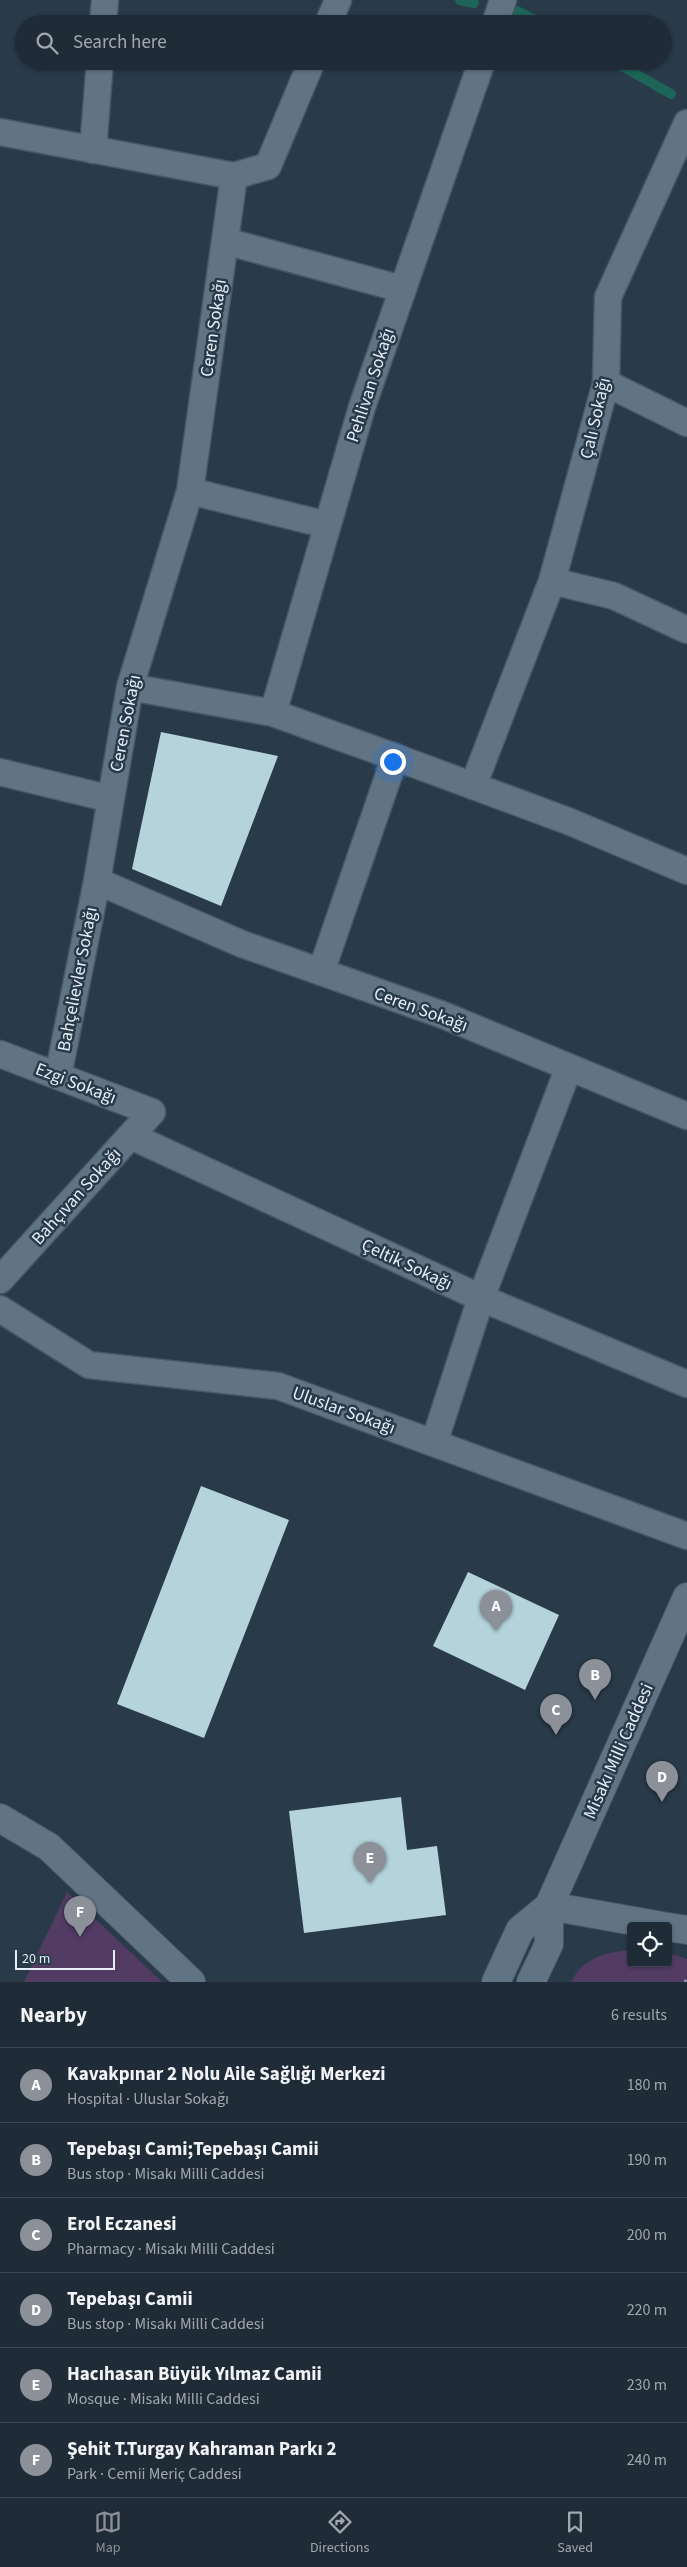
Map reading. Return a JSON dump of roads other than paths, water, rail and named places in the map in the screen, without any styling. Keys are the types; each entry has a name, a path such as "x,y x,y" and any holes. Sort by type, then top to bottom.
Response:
{"street":[{"path":"104,15 105,0"},
{"path":"332,15 338,0"},
{"path":"498,15 503,0"},
{"path":"93,150 99,70"},
{"path":"0,132 234,176 268,166 308,70"},
{"name":"Pehlivan Sokağı","path":"273,713 362,406 479,70"},
{"name":"Çalı Sokağı","path":"473,786 552,581 606,383 608,297 687,123"},
{"name":"Ceren Sokağı","path":"234,176 190,491 130,687 97,881 242,944 443,1015 687,1116"},
{"path":"225,241 402,290"},
{"path":"606,383 687,422"},
{"path":"190,491 327,525"},
{"path":"552,581 614,596 687,630"},
{"path":"130,687 273,713 568,821 687,871"},
{"path":"321,972 395,757"},
{"path":"0,772 111,799"},
{"name":"Bahçelievler Sokağı","path":"58,1076 97,881"},
{"name":"Ezgi Sokağı","path":"0,1054 152,1112"},
{"path":"434,1443 481,1298 569,1068"},
{"name":"Bahçıvan Sokağı","path":"0,1280 152,1112"},
{"name":"Çeltik Sokağı","path":"131,1136 481,1298 687,1384"},
{"name":"Uluslar Sokağı","path":"0,1309 89,1365 278,1386 687,1536"},
{"name":"Misakı Milli Caddesi","path":"531,1982 549,1944 549,1906 687,1597"},
{"path":"0,1818 49,1847 191,1982"},
{"path":"549,1906 677,1930"},
{"name":"Misakı Milli Caddesi","path":"496,1982 520,1930 549,1906"}],"waterway":[{"path":"460,0 474,3"},
{"path":"517,11 525,15"},
{"path":"629,70 671,94"}],"place":[{"name":"Kavakpınar 2 Nolu Aile Sağlığı Merkezi","path":"496,1631"},
{"name":"Tepebaşı Cami;Tepebaşı Camii","path":"595,1700"},
{"name":"Erol Eczanesi","path":"556,1735"},
{"name":"Tepebaşı Camii","path":"662,1802"},
{"name":"Hacıhasan Büyük Yılmaz Camii","path":"370,1883"},
{"name":"Şehit T.Turgay Kahraman Parkı 2","path":"80,1937"}]}
